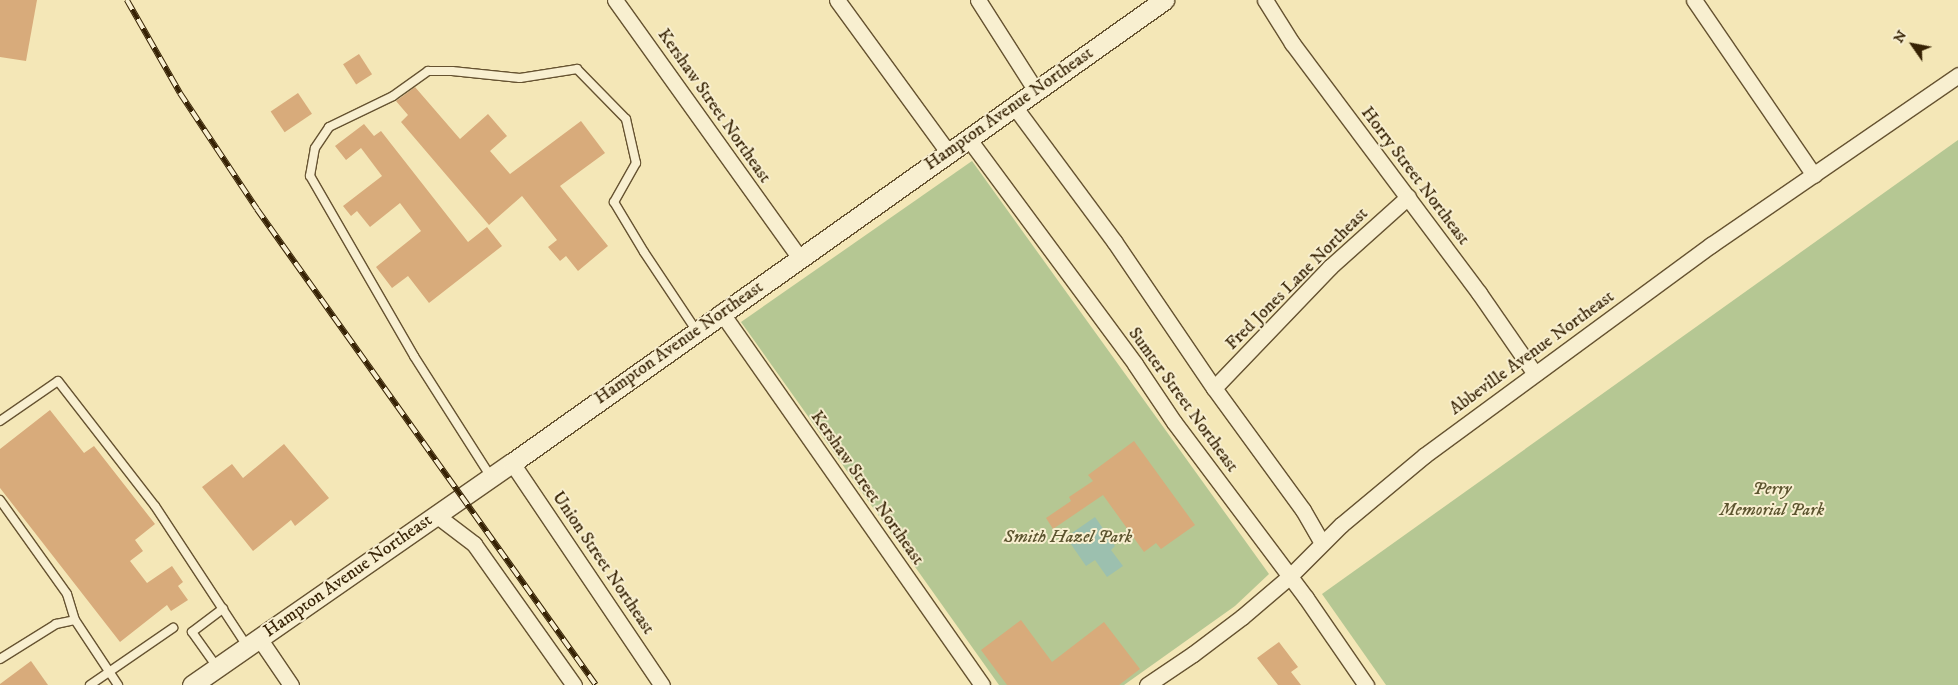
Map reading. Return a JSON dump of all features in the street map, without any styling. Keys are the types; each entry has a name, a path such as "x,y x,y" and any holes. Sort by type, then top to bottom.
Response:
{"street":[{"name":"Kershaw Street Northeast","path":"616,0 800,258"},
{"path":"837,0 948,152"},
{"path":"978,0 1036,91"},
{"name":"Hampton Avenue Northeast","path":"197,684 217,667 512,463 721,312 1164,0"},
{"name":"Horry Street Northeast","path":"1265,0 1292,43 1479,293 1535,374"},
{"path":"1694,0 1814,174"},
{"name":"Abbeville Avenue Northeast","path":"1147,685 1192,654 1290,576 1322,543 1425,455 1711,245 1958,74"},
{"name":"Sumter Street Northeast","path":"1014,106 1114,241 1214,388 1303,510 1322,543"},
{"name":"Sumter Street Northeast","path":"968,138 1135,364 1174,422 1290,576 1366,685"},
{"name":"Fred Jones Lane Northeast","path":"1214,388 1330,267 1408,197"},
{"name":"Kershaw Street Northeast","path":"721,312 982,685"},
{"name":"Union Street Northeast","path":"512,463 662,685"},
{"path":"436,515 474,544 574,685"},
{"path":"253,642 291,685"}],"lane":[{"path":"491,477 414,356 310,176 314,148 329,127 393,96 428,71 452,71 520,78 577,69 626,120 636,163 614,202 644,252 696,330"},
{"path":"0,421 58,382 156,506 223,609 253,642"},
{"path":"0,500 67,594 75,620 118,685"},
{"path":"217,667 192,632 223,609"},
{"path":"0,659 56,624 75,620"},
{"path":"90,685 173,628"}],"green space":[{"name":"Perry Memorial Park","path":"1958,140 1958,685 1386,685 1322,594"},
{"name":"Smith Hazel Park","path":"972,161 1269,574 1235,606 1124,685 999,685 741,322"}],"shaded area":[{"path":"1095,517 1115,546 1111,550 1123,566 1107,577 1095,560 1086,566 1066,537"}],"building":[{"path":"0,0 37,0 26,61 0,57"},
{"path":"359,54 372,74 356,84 343,64"},
{"path":"415,87 460,139 488,114 507,136 490,151 510,174 581,121 605,153 560,186 608,246 578,271 566,256 560,261 548,247 557,240 522,196 489,225 401,122 408,115 396,101"},
{"path":"298,93 312,114 285,132 271,111"},
{"path":"364,124 374,136 381,131 468,242 487,227 502,246 429,303 408,276 392,288 376,267 421,231 400,203 370,227 357,211 351,216 343,206 382,176 361,148 346,160 335,146"},
{"path":"50,410 84,453 94,446 155,524 135,540 143,551 130,561 147,583 172,566 183,582 178,586 188,600 171,611 167,605 120,642 0,488 0,449"},
{"path":"1134,441 1195,525 1161,549 1156,543 1144,552 1103,495 1053,529 1046,518 1071,501 1069,497 1093,481 1088,475"},
{"path":"284,444 329,498 295,526 291,520 253,551 202,487 232,464 243,478"},
{"path":"1021,620 1052,662 1104,622 1140,669 1119,685 1007,685 981,650"},
{"path":"1279,642 1298,667 1291,672 1301,685 1278,685 1257,658"},
{"path":"31,661 48,685 0,685 0,684"}],"railway":[{"path":"127,0 180,93 257,209 596,685"}]}
